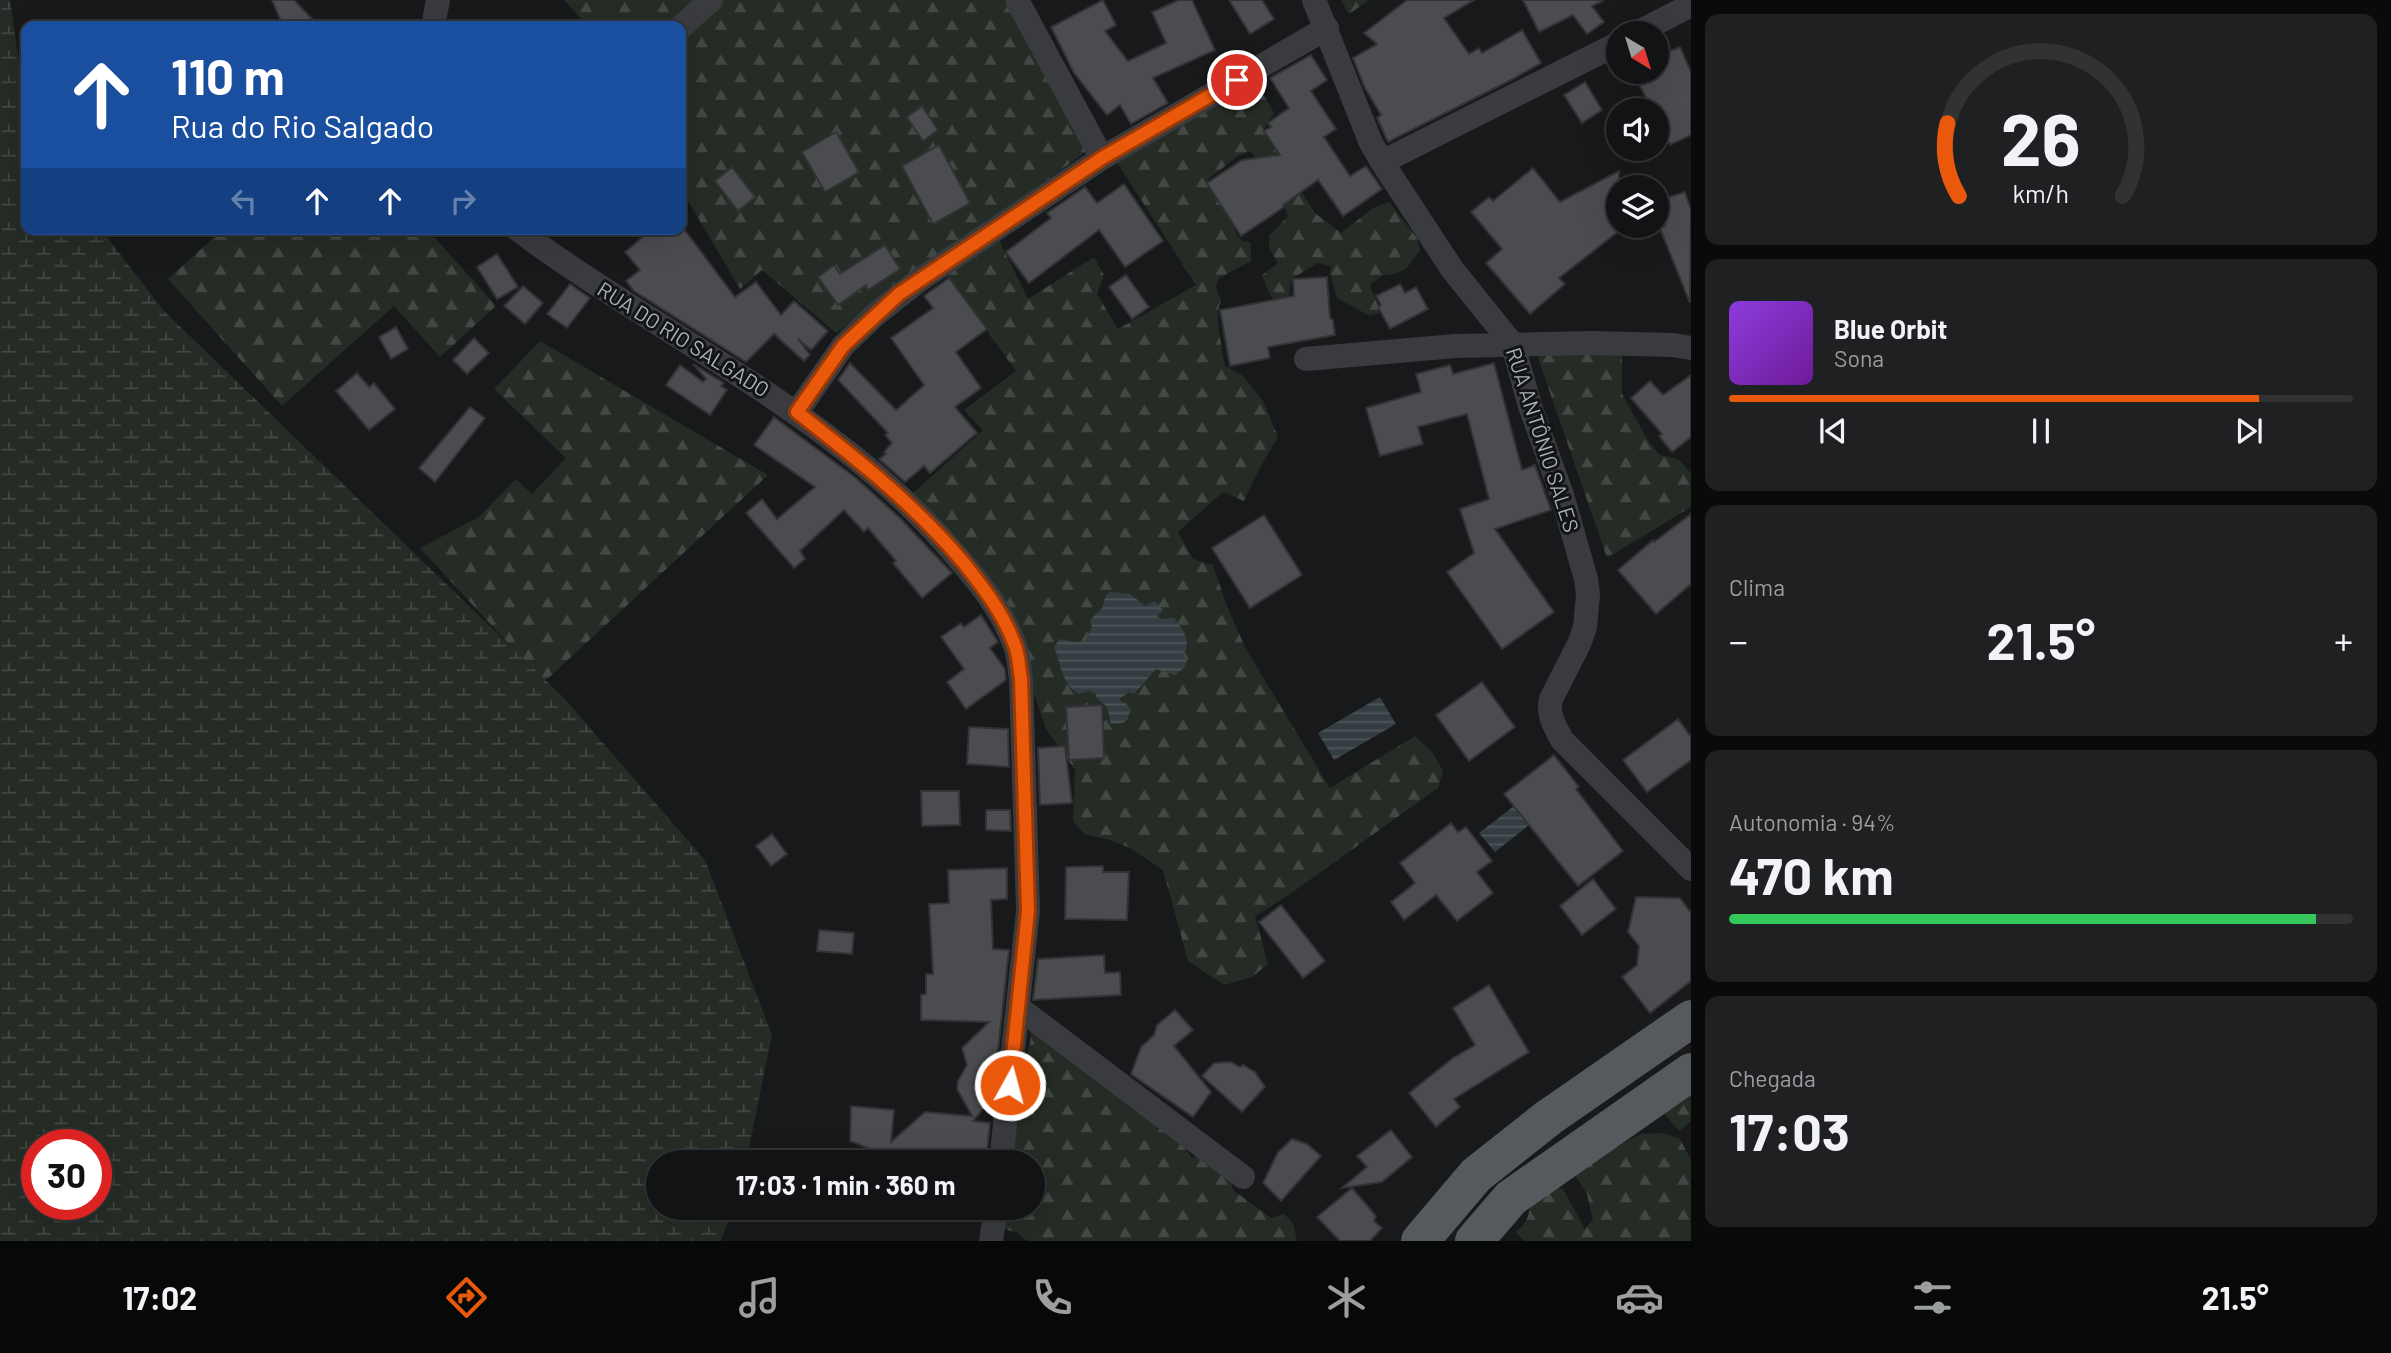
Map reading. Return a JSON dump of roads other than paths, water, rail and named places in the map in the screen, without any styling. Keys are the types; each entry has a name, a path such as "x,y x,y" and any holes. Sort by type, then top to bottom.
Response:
{"main road":[{"path":"1420,1241 1476,1175 1548,1118 1691,1019"},
{"path":"1474,1241 1511,1198 1691,1072"}],"street":[{"path":"434,21 438,0"},
{"path":"686,22 711,0"},
{"path":"1017,0 1102,158"},
{"name":"RUA ANTÔNIO SALES","path":"1314,0 1371,143 1452,269 1513,345 1530,406 1562,495 1588,595 1585,627 1551,699 1551,719 1562,740 1691,869"},
{"path":"1660,21 1691,5"},
{"path":"797,412 843,346 899,294 1102,158 1326,28"},
{"path":"1382,162 1606,50"},
{"name":"RUA DO RIO SALGADO","path":"526,235 608,293 797,412 884,481 941,536 976,578 1000,613 1016,645 1021,679 1028,911 1002,1150"},
{"path":"1306,359 1455,346 1605,344 1673,345 1691,348"},
{"path":"1019,1008 1243,1177"},
{"path":"991,1241 994,1220"}]}
